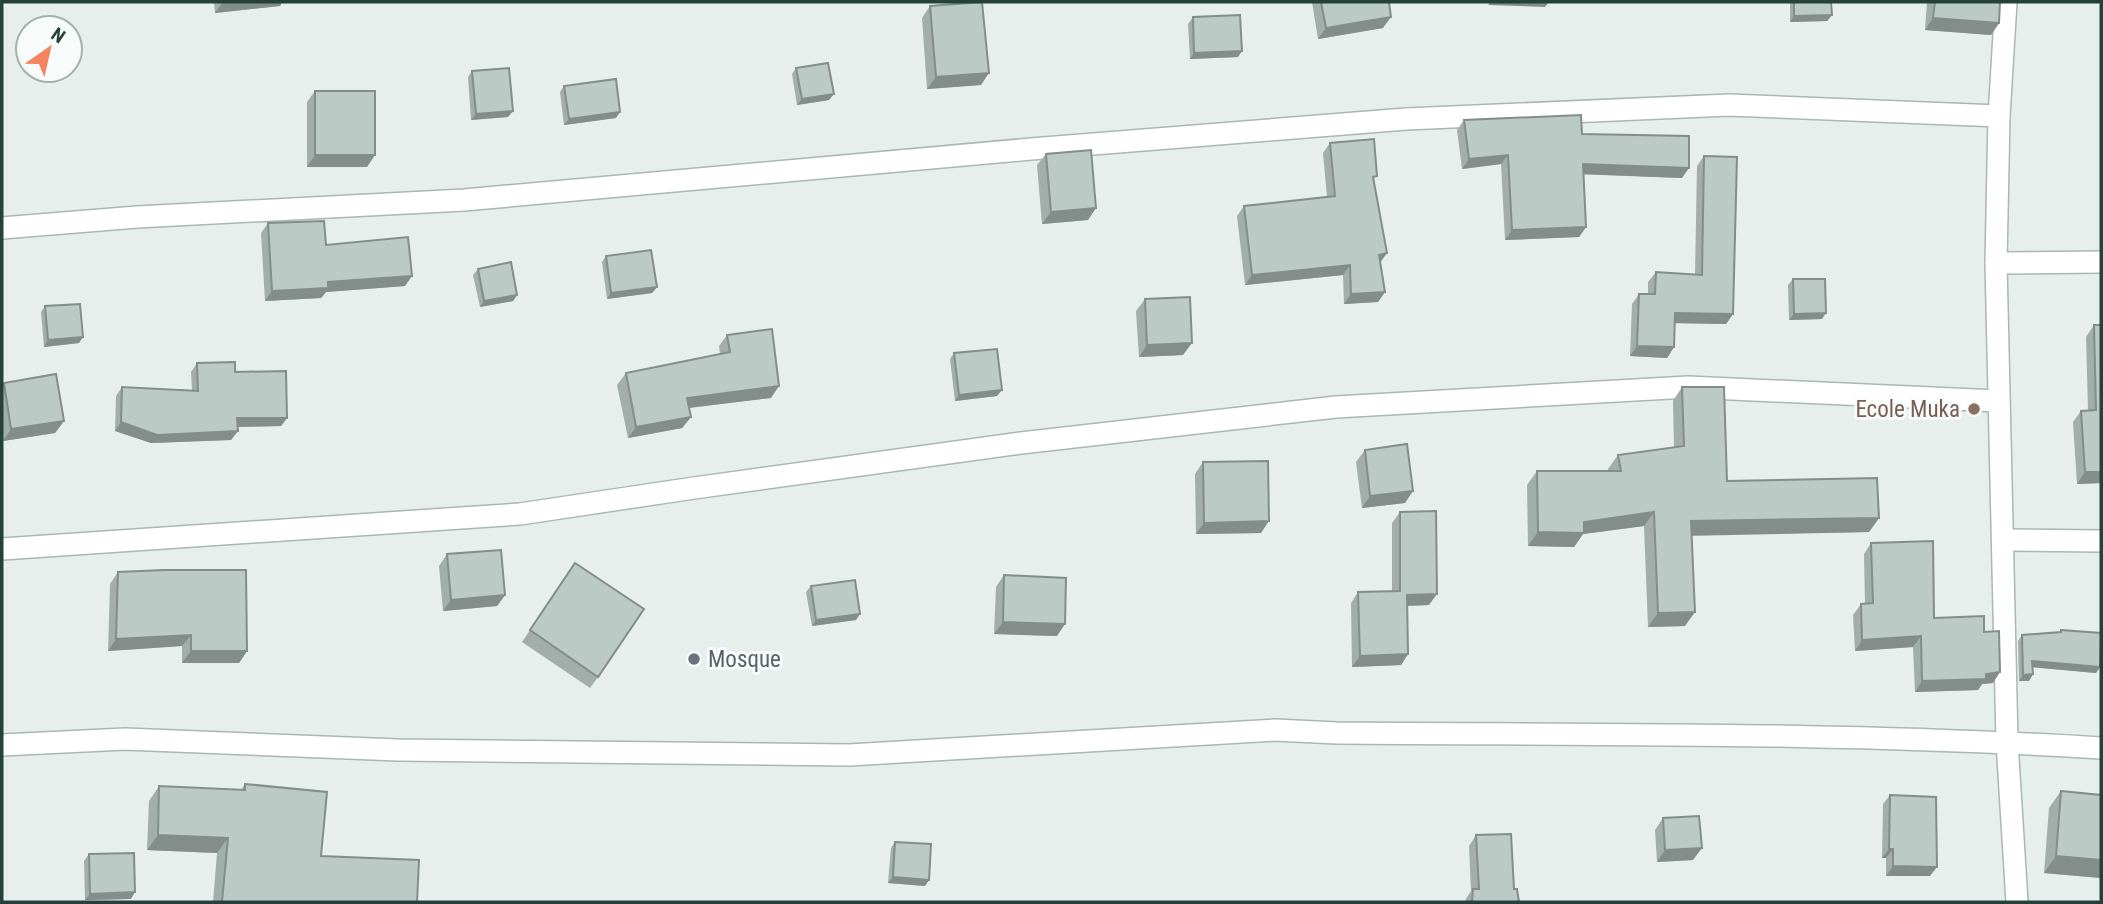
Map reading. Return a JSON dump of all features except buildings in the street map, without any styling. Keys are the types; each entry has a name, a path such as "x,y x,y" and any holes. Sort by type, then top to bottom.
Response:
{"street":[{"path":"2006,2 1999,116 1996,262 2007,742 2017,902"},
{"path":"2,228 137,217 464,200 1004,152 1406,120 1729,105 1999,116"},
{"path":"1996,262 2101,262"},
{"path":"2,549 520,514 1021,443 1335,407 1688,387 1998,401"},
{"path":"2003,540 2101,541"},
{"path":"2,745 125,739 398,750 849,755 1275,730 2007,742 2101,748"}],"place":[{"name":"Ecole Muka","path":"1974,409"},
{"name":"Mosque","path":"694,659"}]}
